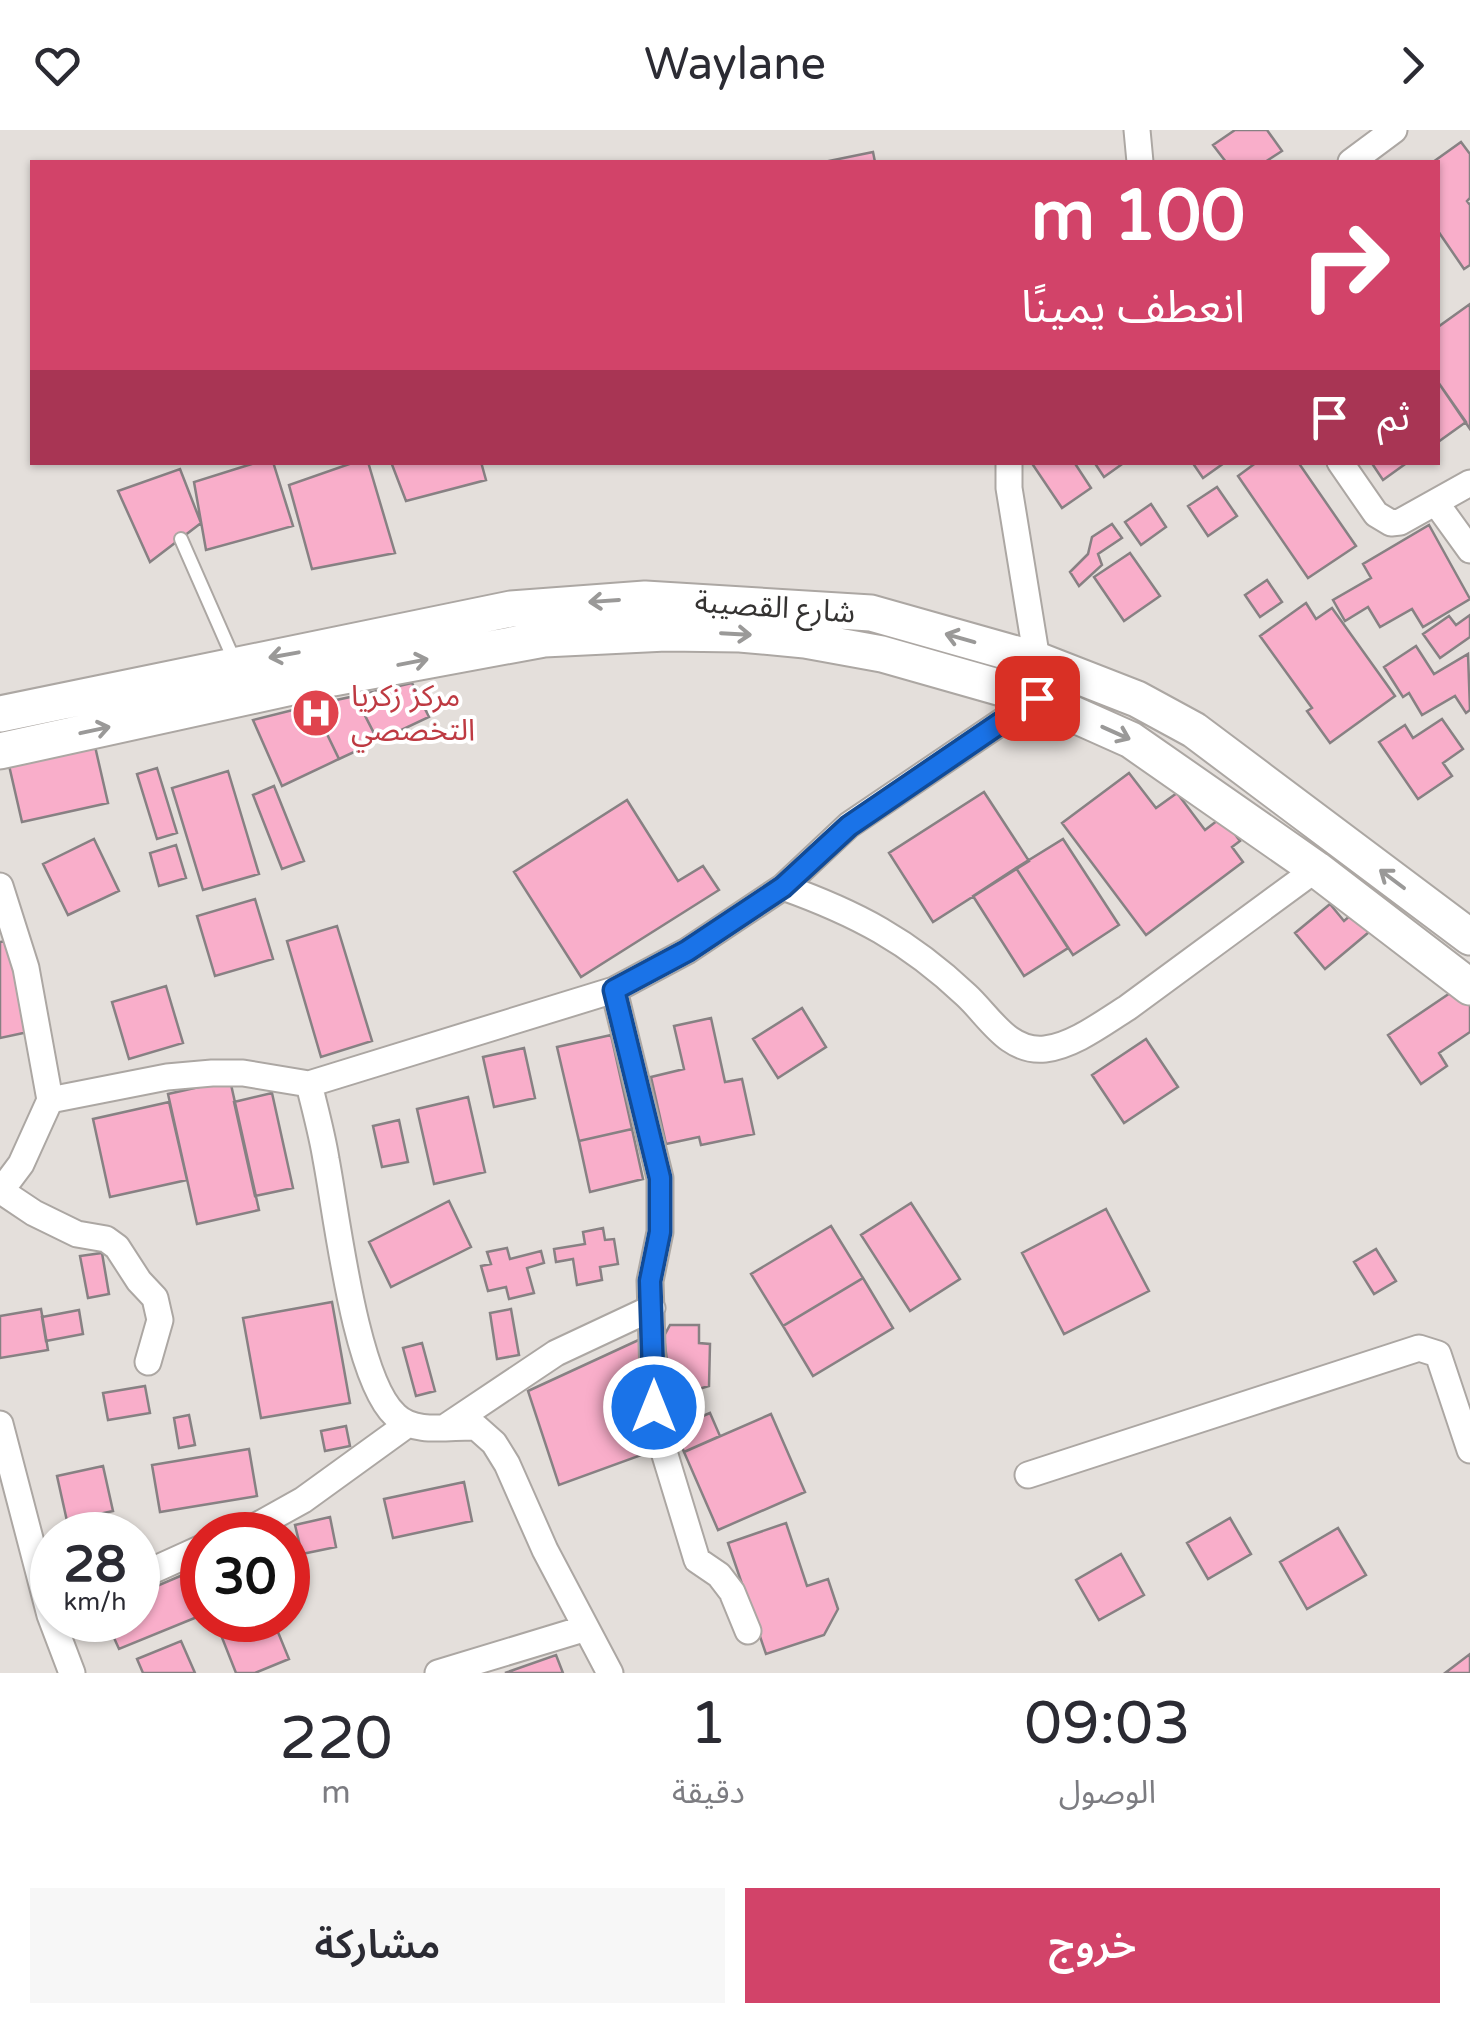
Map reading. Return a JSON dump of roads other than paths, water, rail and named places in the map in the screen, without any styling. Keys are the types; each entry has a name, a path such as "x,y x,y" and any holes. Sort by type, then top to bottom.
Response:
{"street":[{"path":"1137,130 1140,160"},
{"path":"1353,160 1376,135"},
{"path":"1008,465 1037,660"},
{"path":"1342,465 1376,514 1391,524 1470,483"},
{"path":"1436,503 1470,550"},
{"name":"شارع القصيبة","path":"0,714 511,610 645,599 870,613 1037,660 1137,699 1194,730 1470,937"},
{"path":"0,751 333,678 544,638 666,632 805,640 882,654 1037,698 1131,740 1316,869 1470,988"},
{"path":"50,1100 167,1077 212,1074 243,1073 309,1084 614,990 687,951 783,887 849,826 1037,698"},
{"path":"783,887 860,916 899,940 967,996 995,1028 1020,1046 1044,1049 1094,1029 1126,1008 1316,869"},
{"path":"0,886 6,922 29,985 50,1100 22,1164 0,1192 77,1234 106,1239 117,1247 155,1298 160,1320 148,1362"},
{"path":"614,990 660,1178 660,1232 650,1281 654,1407 672,1484 697,1560 719,1575 732,1592 748,1631"},
{"path":"309,1084 362,1345 382,1398 408,1424 476,1427 494,1443 508,1464 584,1629 610,1673"},
{"path":"447,1426 556,1352 652,1308"},
{"path":"1028,1474 1419,1348 1438,1354 1470,1450"},
{"path":"0,1424 30,1536"},
{"path":"281,1512 408,1424"},
{"path":"438,1673 584,1629"},
{"path":"61,1642 72,1673"}],"lane":[{"path":"181,538 236,664"}],"place":[{"name":"مركز زكريا التخصصي","path":"316,713"}]}
